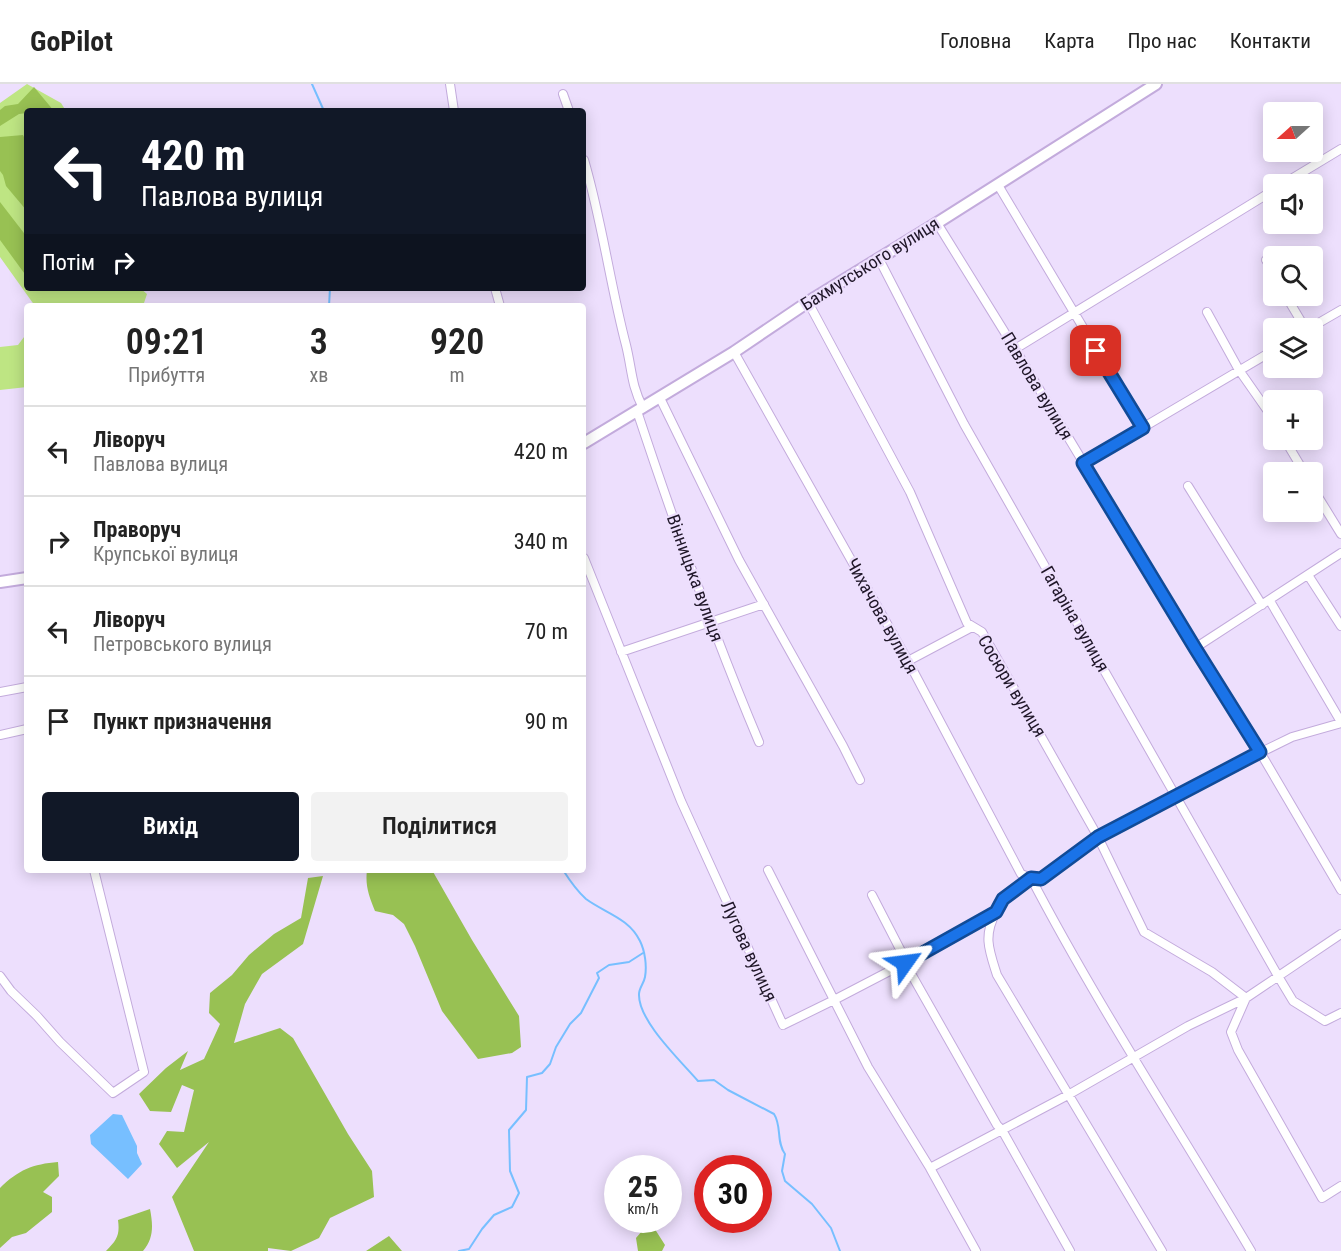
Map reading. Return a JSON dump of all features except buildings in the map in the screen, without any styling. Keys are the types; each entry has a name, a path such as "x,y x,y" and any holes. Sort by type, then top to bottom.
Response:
{"main road":[{"name":"Бахмутського вулиця","path":"586,442 734,352 808,302 1156,84"},
{"path":"0,582 24,578"}],"street":[{"path":"450,84 454,108"},
{"path":"563,94 568,108"},
{"path":"1299,174 1341,149"},
{"name":"Вінницька вулиця","path":"586,168 609,265 616,311 627,348 640,409 680,540 759,742"},
{"path":"998,185 1143,428"},
{"path":"1015,349 1263,197"},
{"name":"Павлова вулиця","path":"937,223 1260,752 1341,890"},
{"name":"Гагаріна вулиця","path":"879,259 964,424 1293,1001 1325,1021 1341,1013"},
{"name":"Сосюри вулиця","path":"808,302 910,492 967,623 982,632 1098,837 1144,932 1212,972 1246,998"},
{"path":"1323,320 1341,310"},
{"path":"1207,312 1239,370 1263,404"},
{"name":"Чихачова вулиця","path":"734,352 908,661 1021,874 1031,878 1061,937 1132,1058 1251,1251"},
{"path":"1083,463 1263,356"},
{"path":"660,398 734,550 860,780"},
{"path":"1188,486 1262,605"},
{"path":"1323,505 1341,534"},
{"path":"1195,648 1341,553"},
{"name":"Лугова вулиця","path":"586,563 681,801 783,1025 834,1000"},
{"path":"1308,575 1341,626"},
{"path":"1162,1251 997,975 989,952 988,927 1003,899 1031,878 1041,879 1098,837 1174,795 1292,736 1341,723 1270,601"},
{"path":"621,652 764,604"},
{"path":"908,661 972,627"},
{"path":"0,692 24,688"},
{"path":"0,735 24,730"},
{"path":"768,870 868,1067 930,1168 976,1251"},
{"path":"0,976 11,991 60,1042 113,1093 144,1072 95,873"},
{"path":"872,895 905,963 1070,1251"},
{"path":"834,1000 996,912"},
{"path":"930,1168 1068,1095 1188,1026 1246,998 1341,934"},
{"path":"1246,998 1231,1032 1238,1050 1322,1198 1341,1186"}],"green space":[{"path":"27,84 61,103 64,108 24,108 24,291 0,257 0,103"},
{"path":"34,87 52,108 24,108 24,113 0,126 0,110 5,106 18,104"},
{"path":"23,135 24,137 24,207 6,186 0,171 0,137"},
{"path":"0,202 24,233 24,273 0,240"},
{"path":"24,291 144,291 147,294 144,303 33,303"},
{"path":"24,337 24,387 0,390 0,347 18,345"},
{"path":"367,873 434,873 519,1016 521,1047 512,1053 478,1059 442,1011 404,924 393,915 375,911"},
{"path":"323,876 303,944 262,974 245,1004 234,1043 280,1028 293,1038 372,1171 374,1197 330,1218 319,1238 291,1251 268,1248 268,1251 194,1251 172,1197 209,1142 177,1168 159,1144 167,1131 184,1132 194,1090 182,1085 171,1112 150,1111 139,1094 188,1051 180,1070 204,1059 220,1024 209,1013 210,993 274,934 301,918 308,878"},
{"path":"58,1162 59,1176 43,1192 52,1197 52,1212 26,1233 12,1237 0,1248 0,1188 26,1169"},
{"path":"150,1209 152,1231 143,1251 106,1251 117,1237 118,1220"},
{"path":"640,1233 657,1233 665,1245 662,1251 638,1251 636,1238"},
{"path":"389,1236 402,1251 366,1251"}],"water":[{"path":"113,1114 122,1115 137,1146 137,1153 142,1164 128,1179 91,1144 90,1135"}],"waterway":[{"path":"312,84 323,108"},
{"path":"329,303 330,291"},
{"path":"565,873 586,899 623,921 640,941 646,968 639,992 641,1005 645,1016 672,1052 698,1081 714,1080 774,1114 785,1154 782,1171 785,1181 812,1204 831,1228 840,1251"},
{"path":"459,1251 469,1249 494,1215 512,1207 519,1193 510,1171 509,1130 526,1110 527,1077 542,1073 550,1064 556,1047 570,1024 581,1013 599,978 597,973 609,965 629,962 643,953"}],"route":[{"path":"905,963 996,912 1003,899 1031,878 1041,879 1098,837 1174,795 1260,752 1083,463 1143,428 1096,351"}]}
